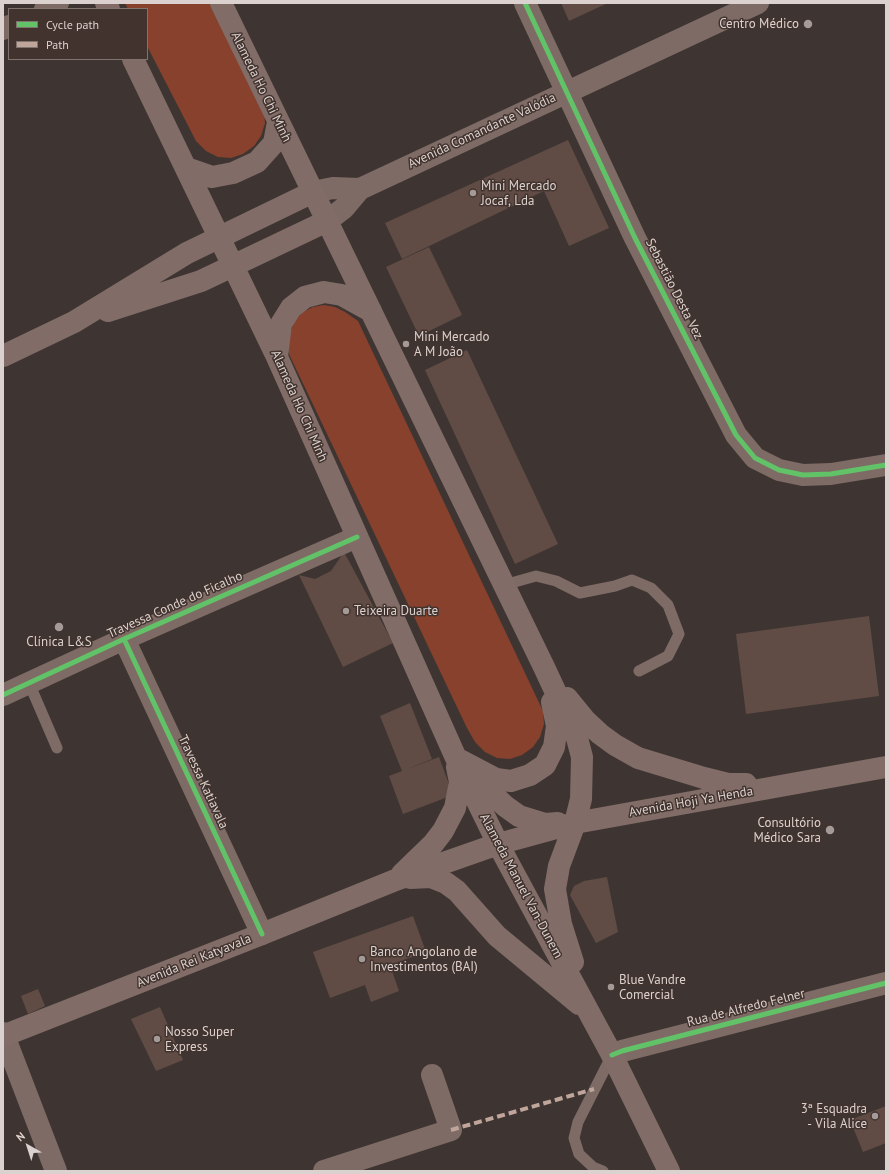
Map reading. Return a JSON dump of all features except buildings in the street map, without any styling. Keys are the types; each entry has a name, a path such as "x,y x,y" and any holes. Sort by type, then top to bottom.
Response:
{"main road":[{"name":"Alameda Ho Chi Minh","path":"221,3 544,667"},
{"name":"Alameda Ho Chi Minh","path":"133,60 277,357 456,758"},
{"path":"186,168 212,177 233,173 257,162 274,142 278,122"},
{"name":"Avenida Comandante Valódia","path":"3,356 74,322 187,253 313,192"},
{"name":"Avenida Comandante Valódia","path":"74,322 201,281 327,221"},
{"path":"277,357 281,324 291,308 305,297 324,292 342,295 371,311"},
{"path":"456,758 496,778 511,781 530,776 545,765 554,747 557,726 544,667"},
{"path":"544,667 572,706 585,720 615,745 638,758 670,769 728,784 778,786"},
{"path":"544,667 577,738 582,757 581,799 575,823 559,866 556,889 561,924 590,1012 669,1171"},
{"path":"456,758 486,789 519,816 545,824 575,823"},
{"path":"398,878 443,831 455,808 460,782 456,758"},
{"name":"Alameda Manuel Van-Dunem","path":"456,758 498,844 590,1012"},
{"name":"Avenida Hoji Ya Henda","path":"498,844 575,823 886,767"},
{"name":"Avenida Rei Katyavala","path":"3,1035 262,934 398,878 498,844"},
{"path":"398,878 431,877 446,883 457,891 497,936 590,1012"}],"street":[{"path":"47,8 58,3"},
{"name":"Sebastião Desta Vez","path":"526,3 635,238 736,435 755,458 779,470 803,475 831,474 886,465"},
{"name":"Avenida Comandante Valódia","path":"327,221 344,208 360,189 758,3"},
{"name":"Avenida Comandante Valódia","path":"313,192 333,188 360,189"},
{"name":"Travessa Conde do Ficalho","path":"3,695 124,639 357,538"},
{"name":"Travessa Katiavala","path":"124,639 262,934"},
{"name":"Rua de Alfredo Felner","path":"612,1055 622,1050 886,983"},
{"path":"3,1035 56,1171"},
{"path":"324,1171 451,1130 432,1075"}],"lane":[{"path":"504,585 536,576 556,581 580,593 615,586 632,580 651,588 668,605 679,634 668,656 639,671"},
{"path":"29,683 57,748"},
{"path":"603,1171 593,1167 579,1154 574,1138 578,1122 612,1055"}],"shaded area":[{"path":"125,3 211,3 264,110 265,123 261,136 254,146 243,154 231,158 218,157 206,151 196,141 148,48 148,8 128,8"},
{"path":"324,305 335,307 358,321 543,711 544,724 540,737 533,747 522,755 510,759 497,758 485,752 475,742 289,354 287,340 295,320 303,312 313,307"}],"marked path":[{"path":"451,1130 594,1089"}],"cycle path":[{"path":"525,3 635,238 736,435 755,458 779,470 803,475 831,474 886,465"},
{"path":"3,695 124,639 357,537"},
{"path":"124,639 262,934"},
{"path":"612,1055 622,1051 886,983"}],"place":[{"name":"Centro Médico","path":"808,24"},
{"name":"Mini Mercado Jocaf, Lda","path":"473,193"},
{"name":"Mini Mercado A M João","path":"406,344"},
{"name":"Teixeira Duarte","path":"346,611"},
{"name":"Clínica L&S","path":"59,627"},
{"name":"Consultório Médico Sara","path":"830,830"},
{"name":"Banco Angolano de Investimentos (BAI)","path":"362,959"},
{"name":"Blue Vandre Comercial","path":"611,987"},
{"name":"Nosso Super Express","path":"157,1039"},
{"name":"3ª Esquadra - Vila Alice","path":"875,1116"}]}
